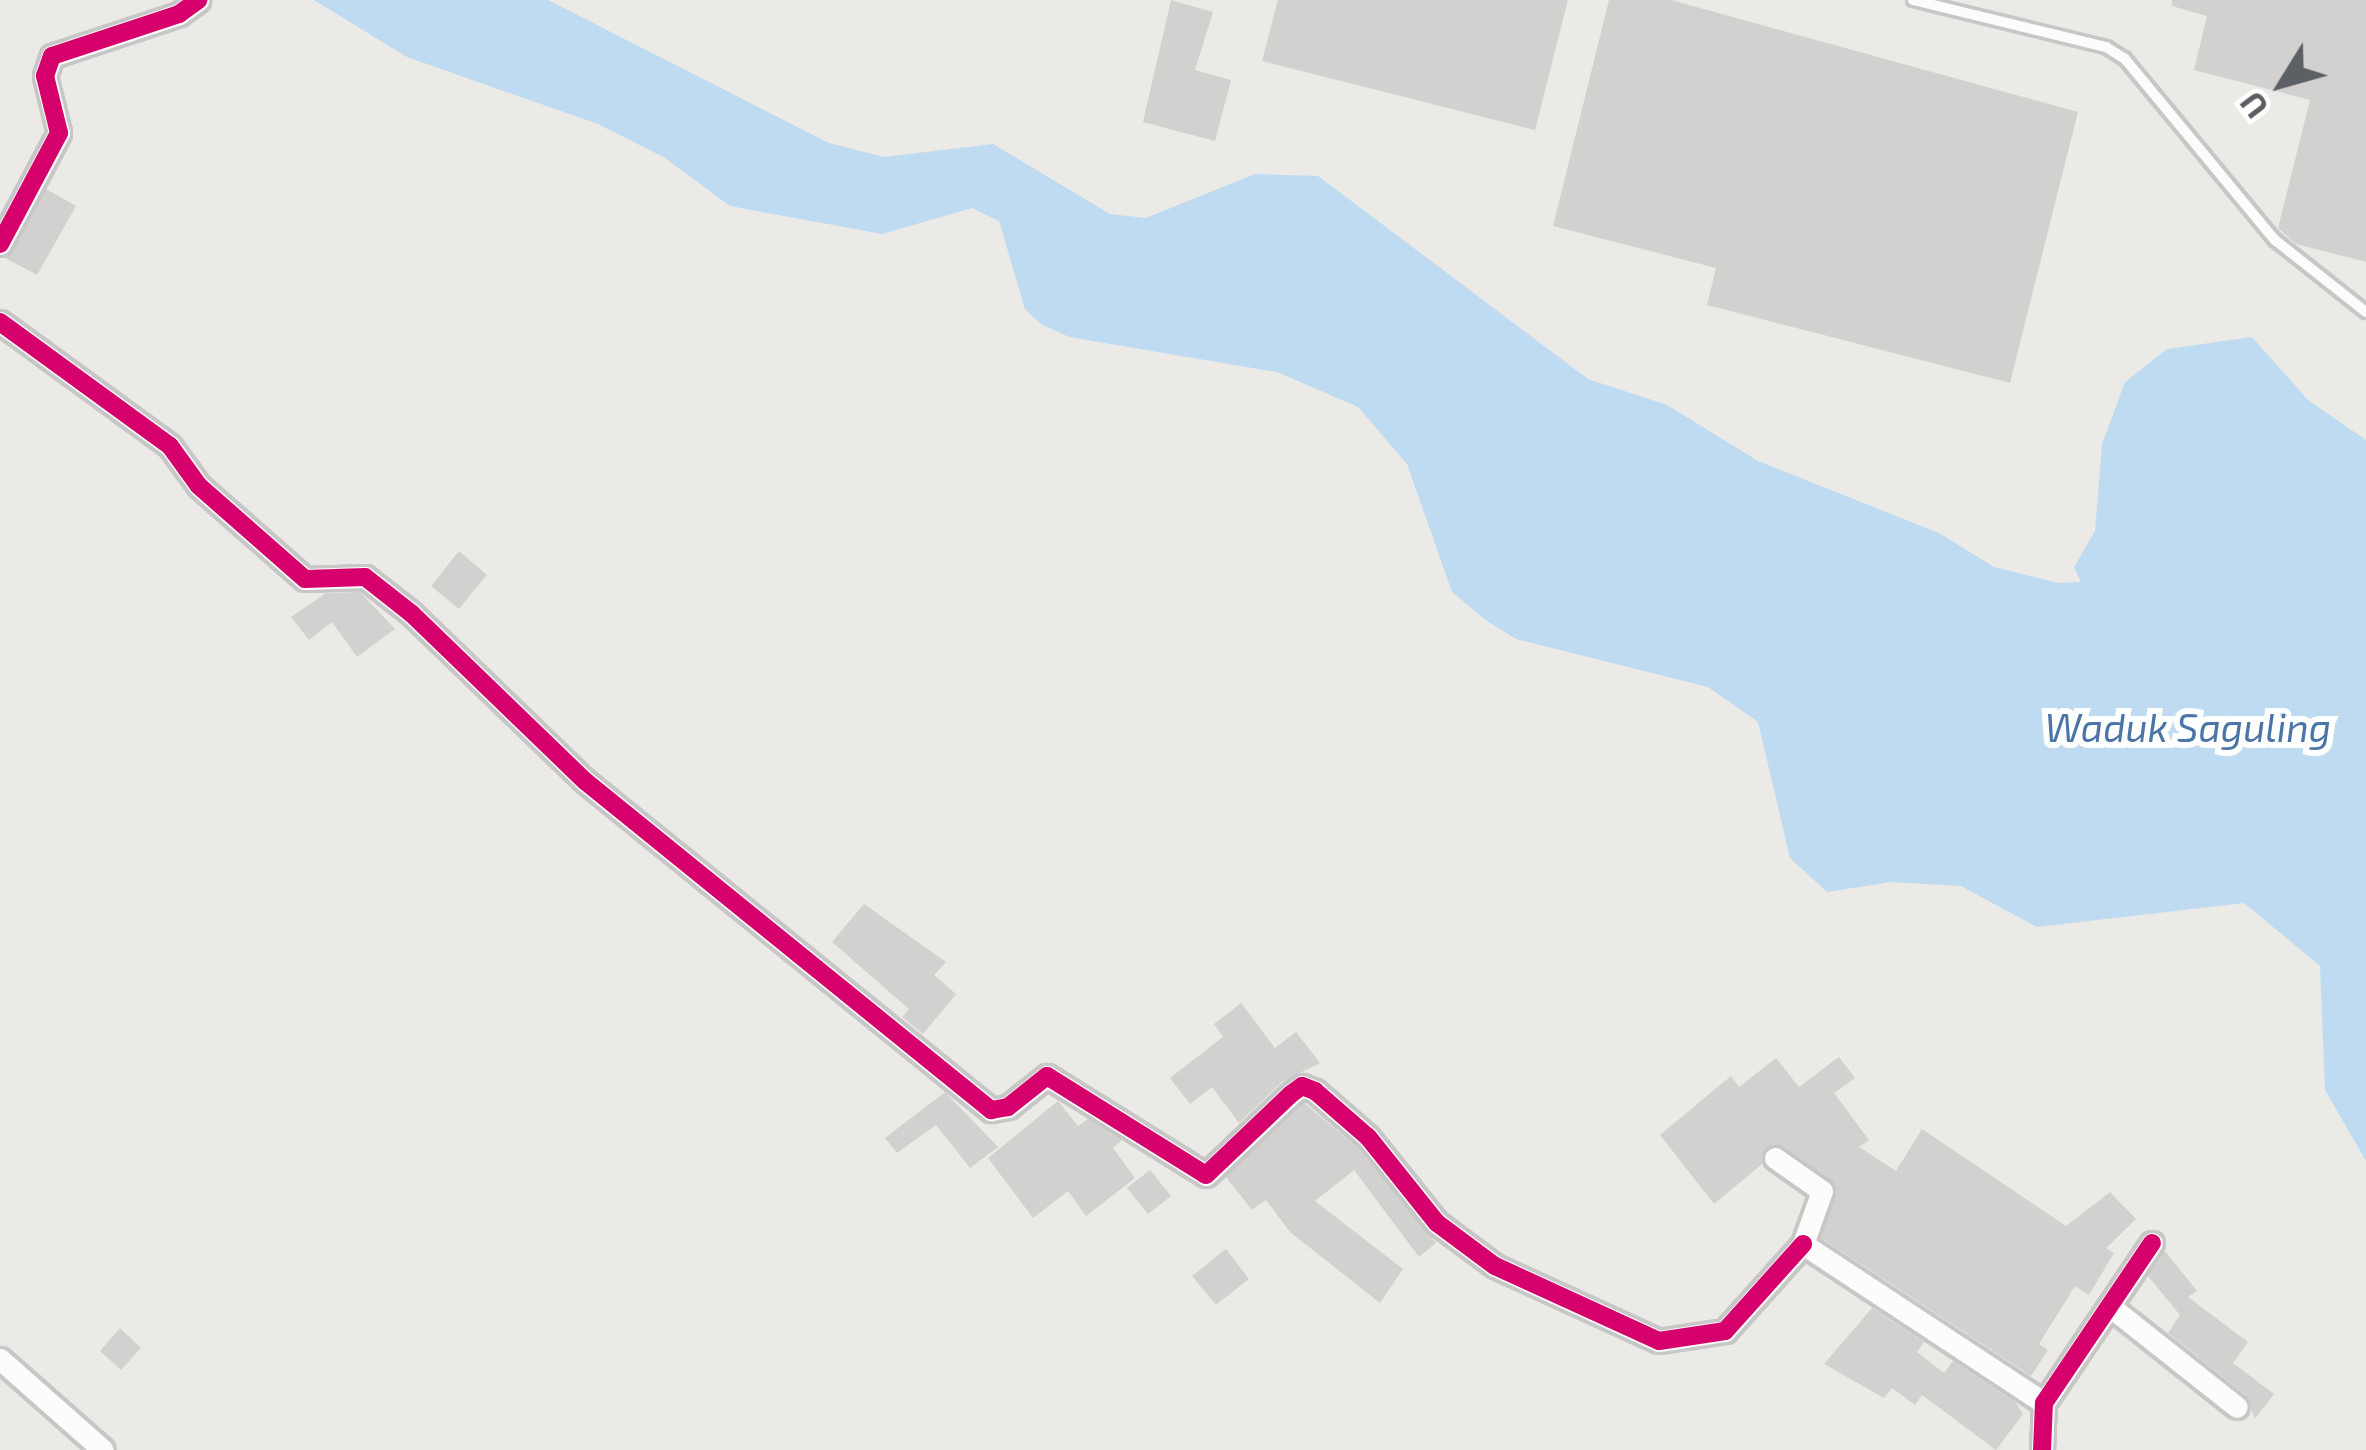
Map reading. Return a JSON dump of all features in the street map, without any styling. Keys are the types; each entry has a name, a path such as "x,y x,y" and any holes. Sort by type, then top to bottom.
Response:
{"street":[{"path":"0,244 59,133 45,76 52,56 179,14 198,0"},
{"path":"0,322 170,446 200,486 305,579 365,577 412,614 585,781 991,1110 1008,1107 1047,1076 1206,1175 1302,1086 1315,1091 1367,1137 1437,1223 1495,1266 1658,1341 1725,1331 1803,1244 1822,1191 1775,1158"},
{"path":"2042,1450 2044,1403 2112,1309 2152,1243"},
{"path":"1803,1244 2044,1403"},
{"path":"2112,1309 2237,1407"},
{"path":"0,1359 103,1450"}],"lane":[{"path":"1913,0 2106,47 2125,59 2275,239 2366,313"}],"water":[{"name":"Waduk Saguling","path":"314,0 548,0 829,143 884,157 993,144 1110,214 1146,218 1255,174 1318,176 1588,379 1667,405 1758,461 1939,533 1994,567 2058,583 2081,582 2074,567 2095,531 2102,444 2125,382 2167,349 2252,337 2308,400 2366,440 2366,1161 2325,1090 2320,966 2244,903 2037,927 1961,886 1891,882 1827,892 1790,858 1758,722 1708,687 1516,639 1487,621 1452,592 1407,464 1358,407 1277,372 1069,337 1041,324 1025,309 999,221 972,208 882,234 730,206 665,158 598,124 407,57"}],"building":[{"path":"1171,0 1213,12 1195,70 1231,80 1215,141 1143,122"},
{"path":"1278,0 1568,0 1535,130 1262,61"},
{"path":"1609,0 1671,0 2078,112 2010,383 1707,305 1716,268 1553,226"},
{"path":"2172,0 2366,0 2366,262 2296,244 2278,228 2310,100 2194,70 2207,16 2172,6"},
{"path":"46,189 76,206 37,275 5,258"},
{"path":"459,551 487,575 459,609 431,586"},
{"path":"360,592 395,629 357,657 332,622 309,640 291,617 326,593"},
{"path":"864,904 946,962 934,975 956,994 923,1034 902,1017 909,1009 832,942"},
{"path":"1241,1003 1275,1048 1296,1032 1320,1063 1282,1082 1239,1123 1212,1087 1190,1104 1170,1078 1223,1037 1214,1024"},
{"path":"1839,1057 1855,1078 1834,1093 1869,1140 1859,1147 1896,1171 1922,1129 2066,1226 2110,1192 2136,1219 2106,1248 2114,1253 2089,1295 2075,1286 2039,1344 2048,1350 2031,1376 1821,1238 1836,1185 1784,1146 1764,1149 1762,1164 1714,1204 1660,1135 1731,1076 1739,1087 1776,1058 1799,1087"},
{"path":"945,1092 998,1147 970,1168 936,1125 897,1153 885,1138"},
{"path":"1058,1101 1078,1126 1088,1119 1122,1140 1113,1148 1135,1178 1086,1216 1068,1191 1033,1218 988,1158"},
{"path":"1304,1103 1357,1147 1436,1243 1419,1257 1354,1170 1315,1201 1403,1269 1380,1303 1290,1232 1266,1200 1252,1210 1226,1177"},
{"path":"1150,1170 1171,1196 1148,1214 1127,1188"},
{"path":"1226,1249 1249,1279 1216,1305 1192,1276"},
{"path":"2165,1251 2197,1291 2188,1297 2248,1342 2233,1363 2274,1394 2255,1419 2246,1395 2168,1333 2180,1315 2148,1276"},
{"path":"1872,1308 1924,1342 1917,1352 1944,1373 1953,1361 2015,1402 2023,1414 1996,1450 1922,1395 1915,1405 1892,1388 1884,1398 1824,1364"},
{"path":"120,1328 141,1348 121,1370 100,1351"}],"cycle path":[{"path":"0,244 59,133 45,76 52,56 179,14 198,0"},
{"path":"0,322 170,446 199,486 305,579 365,577 412,614 585,781 991,1110 1008,1107 1047,1076 1206,1175 1302,1086 1315,1091 1368,1137 1437,1223 1495,1266 1659,1341 1725,1331 1803,1244"},
{"path":"2042,1450 2044,1403 2152,1243"}]}
